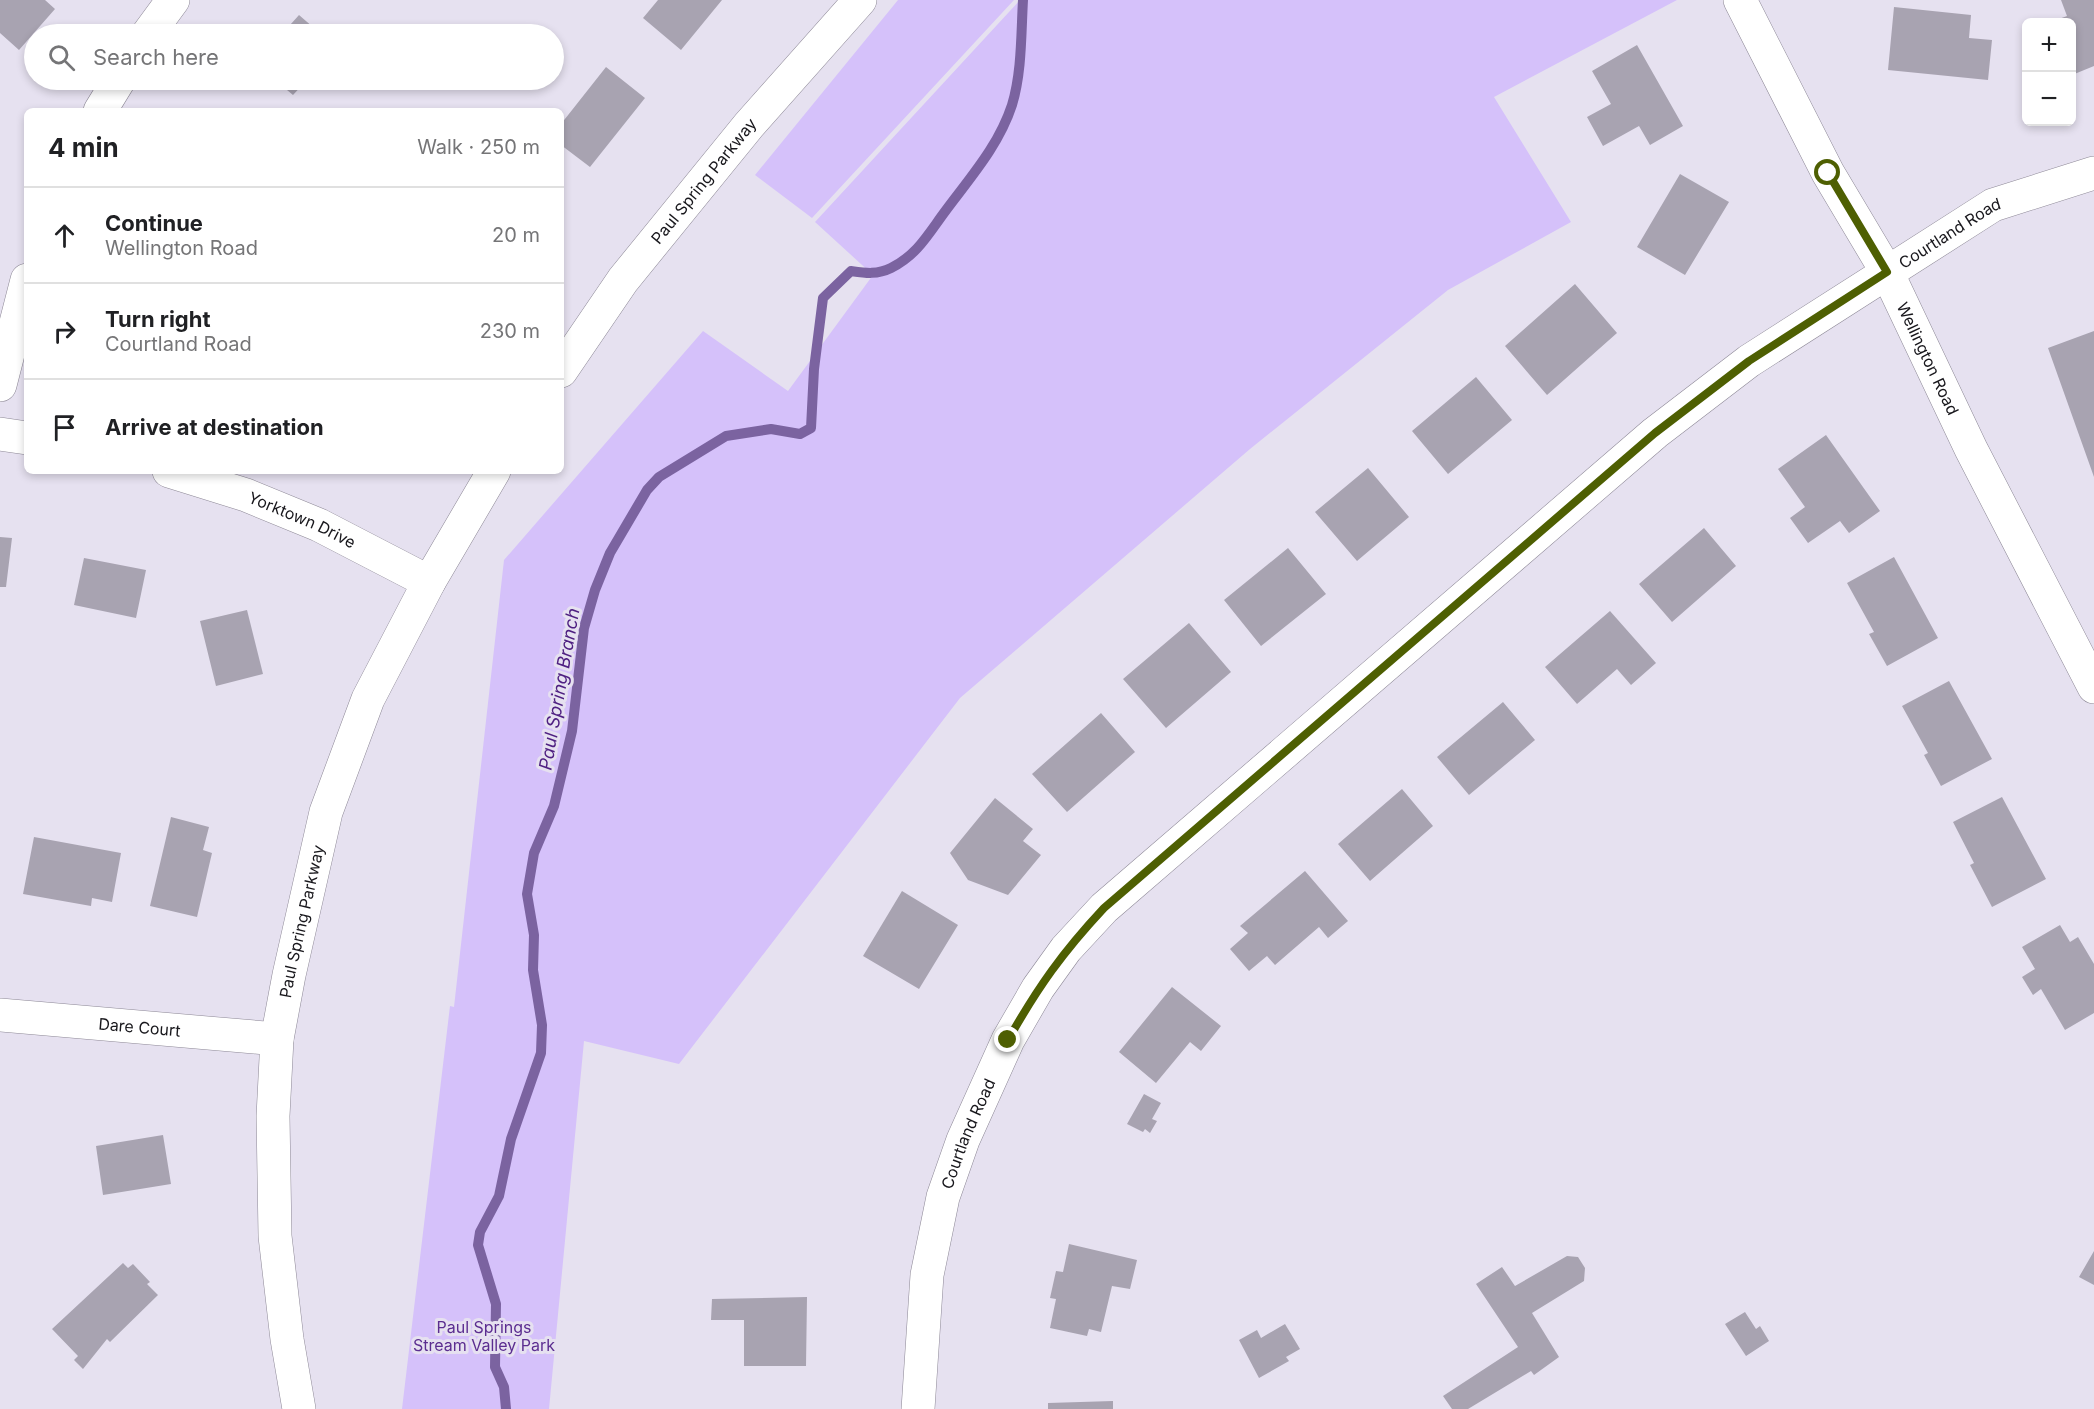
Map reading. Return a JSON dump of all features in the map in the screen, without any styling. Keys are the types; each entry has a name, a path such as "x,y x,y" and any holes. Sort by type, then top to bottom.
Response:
{"street":[{"path":"155,24 173,0"},
{"name":"Paul Spring Parkway","path":"564,367 623,280 749,125 860,0"},
{"name":"Wellington Road","path":"1740,0 1828,173 1887,272 1971,449 2094,687"},
{"path":"102,108 113,90"},
{"name":"Courtland Road","path":"918,1409 927,1275 944,1197 963,1140 1008,1040 1038,988 1066,949 1104,908 1655,433 1749,361 1993,205 2094,173"},
{"path":"0,384 24,292"},
{"path":"0,434 24,438"},
{"name":"Yorktown Drive","path":"179,474 246,495 319,525 429,582"},
{"name":"Paul Spring Parkway","path":"299,1409 287,1339 275,1236 273,1116 278,1039 289,975 326,812 368,699 429,582 492,474"},
{"name":"Dare Court","path":"0,1015 278,1039"}],"green space":[{"path":"898,0 1014,0 812,218 755,175"},
{"name":"Paul Springs Stream Valley Park","path":"1020,0 1677,0 1494,97 1571,222 1448,290 1250,449 960,698 679,1064 584,1041 549,1409 402,1409 450,1006 454,1007 504,560 703,331 788,391 873,275 815,222"}],"building":[{"path":"0,0 45,0 55,9 42,24 24,24 24,44 19,50 0,33"},
{"path":"658,0 722,0 681,50 643,18"},
{"path":"2061,0 2094,0 2094,66 2076,73 2076,18 2062,18 2067,16"},
{"path":"1894,7 1971,15 1969,38 1992,40 1988,80 1888,70"},
{"path":"299,15 309,24 291,24"},
{"path":"1637,45 1683,126 1650,145 1639,126 1603,146 1587,117 1611,104 1592,71"},
{"path":"606,67 645,98 590,167 564,147 564,120"},
{"path":"287,90 298,90 293,95"},
{"path":"1680,174 1729,202 1685,275 1637,247"},
{"path":"1575,284 1617,333 1547,395 1505,346"},
{"path":"2094,331 2094,477 2048,348"},
{"path":"1476,377 1512,420 1448,474 1412,431"},
{"path":"1826,435 1880,511 1849,533 1840,521 1808,543 1790,518 1805,507 1778,469"},
{"path":"1368,468 1409,517 1357,561 1315,512"},
{"path":"1704,528 1736,566 1672,622 1639,584"},
{"path":"0,537 12,538 6,587 0,587"},
{"path":"1288,548 1326,594 1261,646 1224,600"},
{"path":"1894,557 1938,638 1887,666 1869,634 1874,632 1847,583"},
{"path":"84,558 146,570 136,618 74,605"},
{"path":"247,610 263,674 216,686 200,621"},
{"path":"1610,611 1656,663 1631,685 1617,669 1577,704 1545,667"},
{"path":"1189,623 1231,672 1166,728 1123,679"},
{"path":"1949,681 1992,759 1941,786 1924,755 1928,753 1902,706"},
{"path":"1503,702 1535,740 1469,795 1437,757"},
{"path":"1101,713 1135,752 1067,812 1032,774"},
{"path":"1402,789 1433,826 1370,881 1338,844"},
{"path":"2002,797 2046,879 1992,907 1970,865 1974,863 1953,822"},
{"path":"995,798 1033,829 1023,841 1041,855 1008,895 968,880 950,853"},
{"path":"171,817 209,827 203,850 212,853 197,917 150,906"},
{"path":"34,837 121,853 112,902 92,898 91,906 23,894"},
{"path":"1305,871 1348,921 1328,938 1319,927 1275,965 1267,956 1249,971 1230,949 1248,933 1240,926"},
{"path":"902,891 958,925 919,989 863,956"},
{"path":"2060,925 2070,942 2078,937 2094,964 2094,1013 2065,1030 2041,989 2033,995 2022,977 2035,969 2022,947"},
{"path":"1172,987 1221,1026 1201,1051 1190,1042 1156,1083 1119,1052"},
{"path":"1144,1094 1161,1103 1152,1119 1157,1121 1150,1133 1145,1129 1143,1132 1127,1124"},
{"path":"163,1135 171,1184 103,1195 96,1146"},
{"path":"1069,1244 1137,1260 1130,1289 1112,1286 1101,1332 1089,1329 1087,1336 1050,1328 1056,1299 1050,1298 1056,1271 1063,1272"},
{"path":"2094,1251 2094,1285 2079,1277"},
{"path":"1567,1256 1578,1257 1585,1268 1584,1281 1532,1313 1559,1357 1534,1375 1531,1371 1468,1409 1452,1409 1443,1396 1518,1347 1476,1284 1502,1267 1515,1286"},
{"path":"123,1263 128,1268 133,1264 150,1282 147,1284 158,1295 110,1342 107,1339 83,1369 74,1360 78,1356 52,1329"},
{"path":"807,1297 806,1366 744,1366 744,1320 711,1320 712,1299"},
{"path":"1745,1312 1756,1329 1760,1326 1769,1341 1746,1356 1725,1324"},
{"path":"1285,1324 1300,1349 1286,1357 1289,1361 1259,1378 1239,1340 1257,1330 1261,1338"},
{"path":"1113,1401 1113,1409 1048,1409 1048,1403"}],"waterway":[{"name":"Paul Spring Branch","path":"506,1409 504,1387 495,1367 496,1304 478,1245 480,1232 499,1196 511,1139 541,1053 542,1025 533,970 534,935 527,894 534,853 554,806 572,731 584,628 595,590 610,553 647,490 659,477 726,436 771,429 800,434 811,428 814,369 823,298 851,271 881,272 907,258 925,239 981,164 999,136 1012,105 1018,79 1023,0"}],"route":[{"path":"1008,1040 1038,988 1066,949 1104,908 1655,433 1749,361 1887,272 1828,173"}]}
